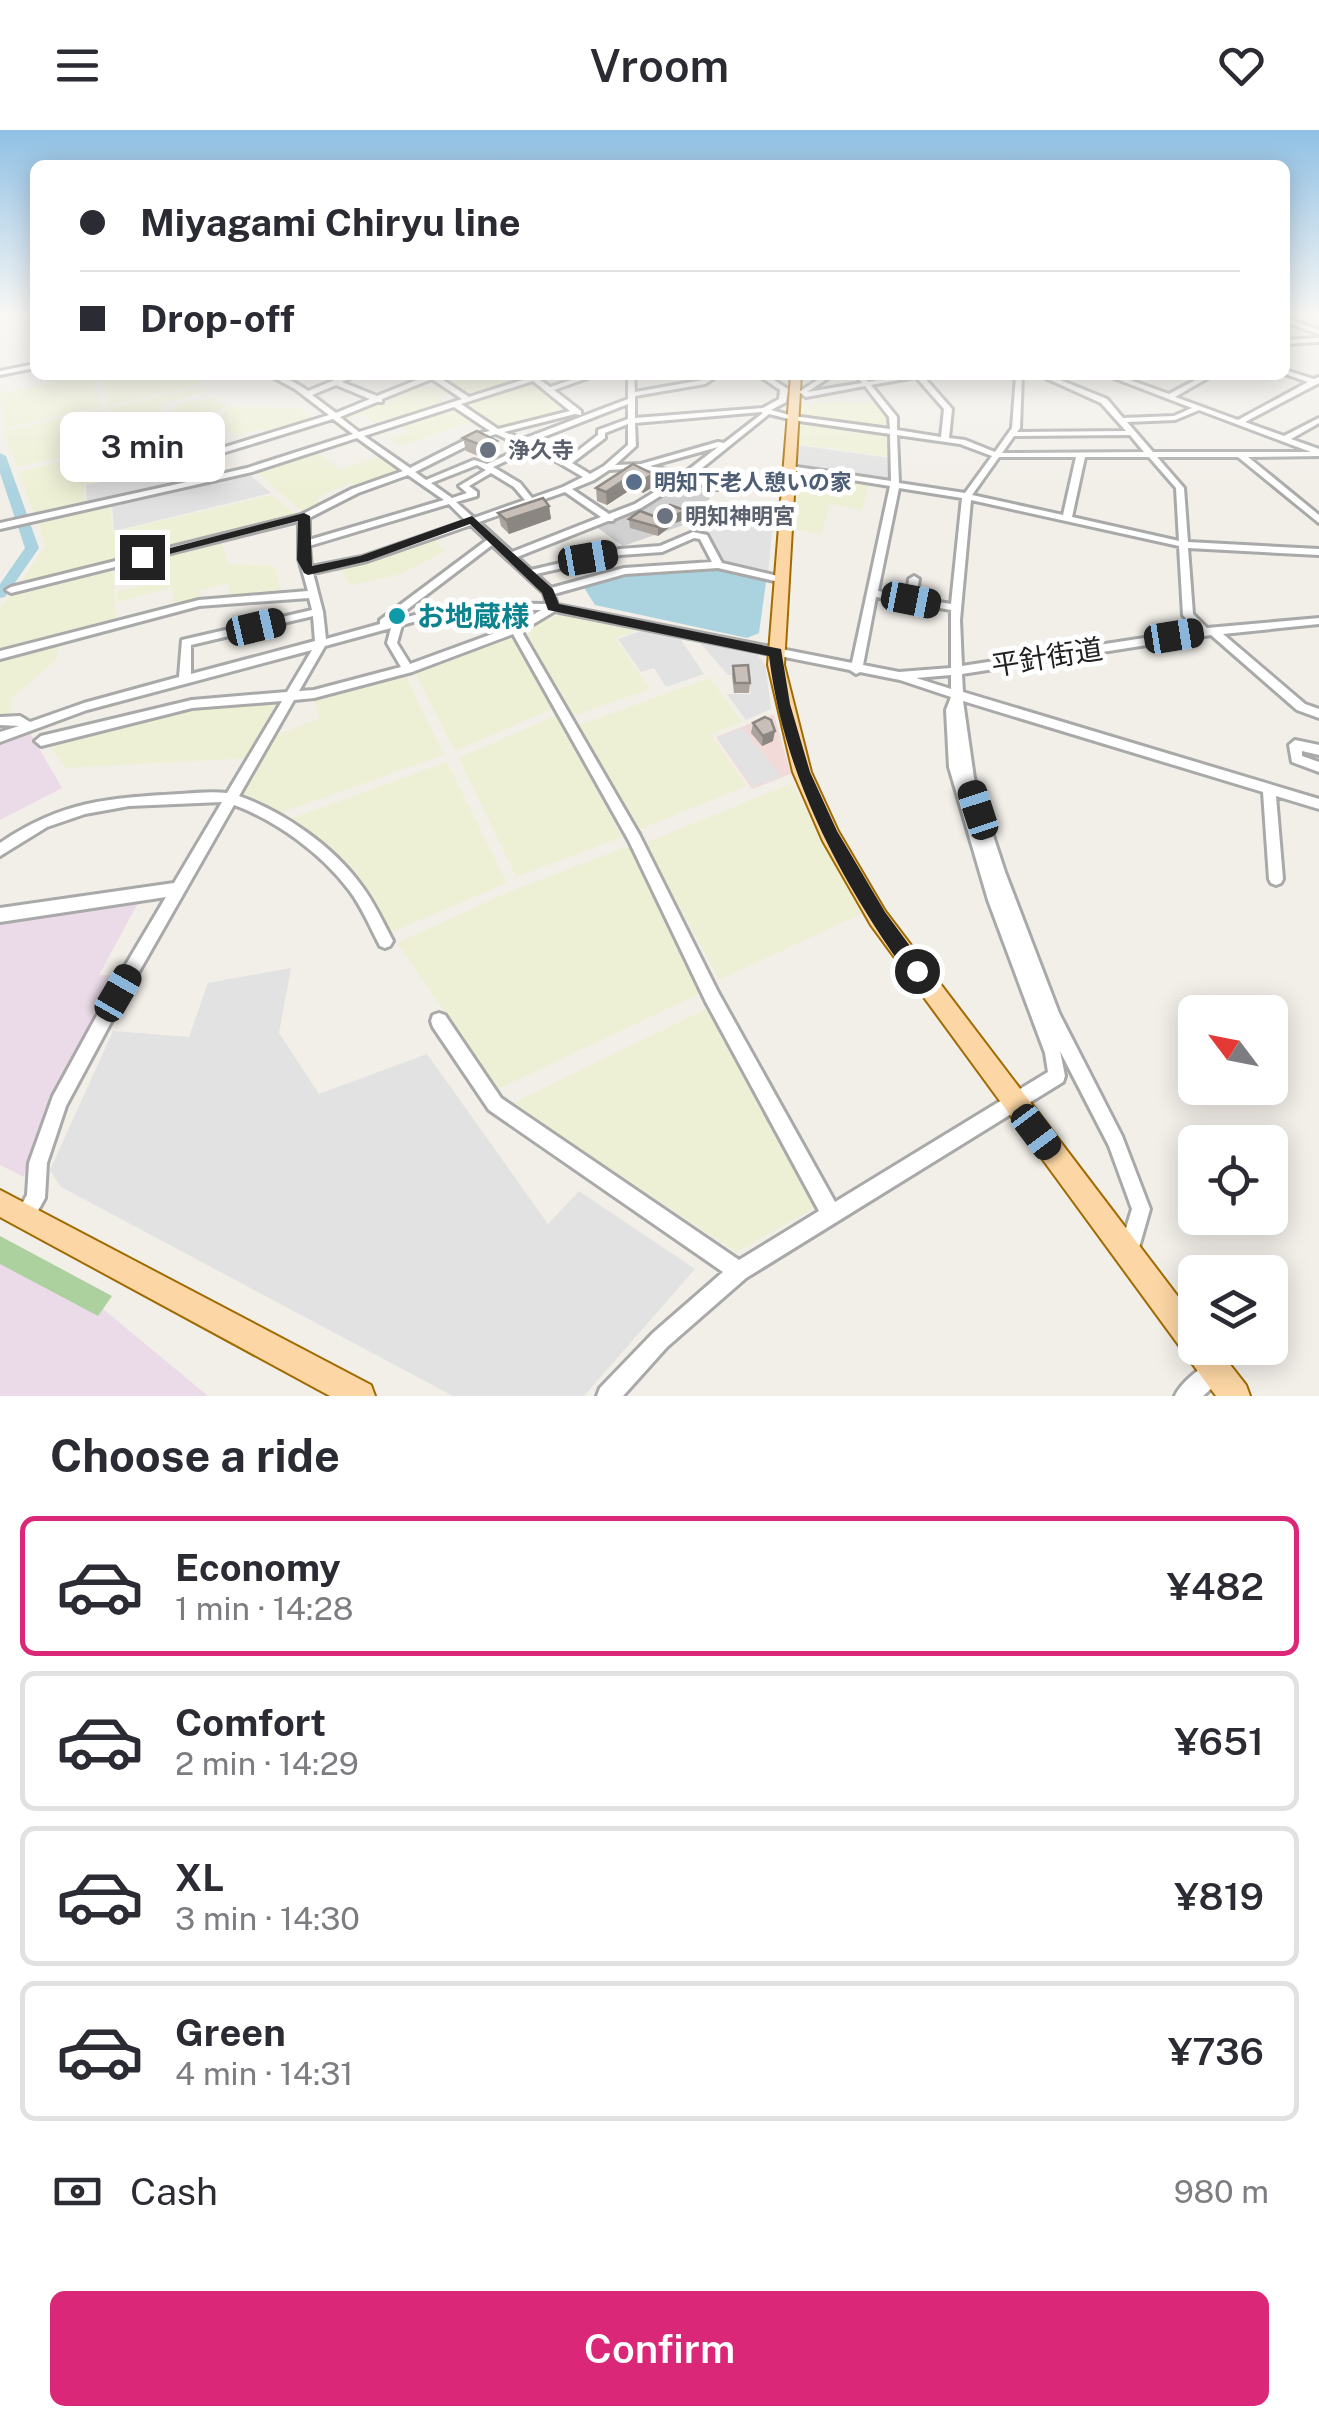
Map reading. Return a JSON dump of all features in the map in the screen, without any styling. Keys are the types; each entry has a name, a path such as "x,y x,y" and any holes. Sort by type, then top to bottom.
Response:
{"main road":[{"path":"796,380 776,653 782,704 802,772 830,835 878,918 1178,1320"},
{"path":"12,1210 360,1396"},
{"path":"1211,1365 1234,1396"}],"street":[{"path":"1292,374 1317,381"},
{"path":"285,380 452,502 512,556 551,599"},
{"path":"308,394 341,380"},
{"path":"204,480 202,457 335,416 425,380"},
{"path":"440,380 467,399"},
{"path":"0,526 204,480 358,435 519,380"},
{"path":"535,380 574,412 589,418"},
{"path":"548,390 578,380"},
{"path":"308,571 364,559 591,478 632,446 632,380"},
{"path":"306,544 474,494 463,486 528,444 632,397 707,380"},
{"path":"512,556 610,518 685,477 783,400 784,389 769,380"},
{"path":"822,380 803,392 806,395 889,380"},
{"path":"856,670 895,484 890,412 863,380"},
{"path":"922,380 948,408 945,440"},
{"path":"1019,380 1018,418 1012,434 967,496 956,608 957,697 968,778 998,872 1052,1017 1116,1142 1141,1209 1128,1253"},
{"path":"1054,380 1104,401 1180,488 1188,615 1301,707 1319,714"},
{"path":"1123,380 1319,453"},
{"path":"1169,397 1201,380"},
{"path":"1239,422 1317,381"},
{"path":"336,382 379,400"},
{"path":"454,404 497,432 591,478"},
{"path":"1120,420 1175,418 1198,408"},
{"path":"12,590 304,516 355,491 409,472 480,436 574,412"},
{"path":"565,464 602,436 601,432 630,421 765,412 945,440 996,455 1319,453"},
{"path":"1284,439 1319,420"},
{"path":"1012,434 1132,433"},
{"path":"607,468 641,466 725,443"},
{"path":"1240,454 1319,520"},
{"path":"1067,519 1081,455"},
{"path":"425,483 477,462 517,485 530,499"},
{"path":"641,466 717,486 788,486"},
{"path":"790,468 967,496 1186,545 1319,552"},
{"path":"566,489 610,518"},
{"path":"12,1210 36,1198 38,1163 59,1102 321,643 318,612 304,560 304,516"},
{"path":"529,573 620,552 654,550 694,535 704,537 718,565"},
{"path":"378,627 494,540"},
{"path":"0,737 26,725 378,627 484,606 551,599 624,571 718,565 779,578"},
{"path":"911,600 914,579"},
{"path":"872,592 956,608"},
{"path":"0,655 199,603 314,594"},
{"path":"41,741 192,704 288,699 408,669 521,627 551,599"},
{"name":"平針街道","path":"551,599 776,653 899,676 956,671 1208,631 1319,621"},
{"path":"185,679 186,643 318,612"},
{"path":"398,622 392,643 408,669"},
{"path":"521,627 518,634 634,838 712,996 830,1212"},
{"path":"899,676 957,697 1319,804"},
{"path":"608,1396 660,1340 738,1270 1057,1076 1053,1053 995,900 955,767 952,710 957,697"},
{"path":"0,721 20,720 26,725"},
{"path":"1319,750 1295,745 1296,760 1319,767"},
{"path":"1269,789 1276,879"},
{"path":"0,850 58,815 86,806 122,800 232,798 274,820 340,869 358,892 385,941"},
{"path":"0,915 178,889"},
{"path":"439,1021 495,1104 738,1270"},
{"path":"1186,1396 1199,1365"}],"shaded area":[{"path":"796,445 891,458 891,482 795,467"},
{"path":"174,468 198,468 200,479 87,504 86,485"},
{"path":"248,473 271,493 114,531 112,504"},
{"name":"明知神明宮","path":"687,479 718,488 709,497 711,507 721,512 623,546 595,526"},
{"path":"774,512 768,573 721,563 703,532 744,516"},
{"path":"641,631 679,637 704,674 666,687 654,668 641,672 618,639"},
{"path":"700,643 756,653 765,664 771,709 746,720 727,694 751,694 748,675 728,675"},
{"path":"774,714 791,774 752,789 716,737"},
{"path":"742,728 781,777 753,787 717,738"},
{"path":"29,731 62,788 0,820 0,745"},
{"path":"139,901 99,975 122,976 46,1108 24,1177 0,1165 0,921"},
{"path":"291,968 279,1033 319,1094 427,1054 548,1224 579,1191 695,1269 584,1396 453,1396 61,1187 50,1170 113,1031 189,1037 208,983"},
{"path":"0,1256 90,1298 208,1396 0,1396"}],"green space":[{"path":"66,380 93,380 101,407 3,428 0,393"},
{"path":"101,380 201,380 200,384 108,406"},
{"path":"442,380 514,380 468,397"},
{"path":"530,380 568,412 498,430 457,404"},
{"path":"416,385 426,389 439,385 452,393 438,397 447,404 379,426 363,414 345,420 340,416"},
{"path":"203,386 207,391 159,405 170,429 165,414 181,403 214,398 224,406 198,433 198,451 171,465 151,448 149,435 146,440 121,445 108,408"},
{"path":"835,401 883,404 892,431 800,418 800,406"},
{"path":"452,406 475,420 400,446 389,439 408,432 397,423"},
{"path":"229,407 300,408 316,421 269,436 263,427 237,436 232,431 203,438 204,432"},
{"path":"102,409 112,446 17,467 4,431"},
{"path":"799,421 891,434 891,457 797,444"},
{"path":"145,441 147,450 168,467 84,484 85,505 35,516 18,472"},
{"path":"317,452 340,470 378,456 402,473 359,488 352,482 316,499 321,505 304,514 256,471"},
{"path":"796,472 869,483 862,510 830,504 821,534 794,529"},
{"path":"272,495 297,516 19,585 45,546 38,520 110,504 113,532"},
{"path":"434,537 444,552 401,574 350,586 340,567"},
{"path":"221,538 228,564 274,566 283,595 231,599 229,583 200,590 201,601 174,607 172,587 118,602 116,592 144,585 142,559"},
{"path":"113,566 116,620 0,653 0,609 13,591"},
{"path":"560,614 637,631 615,638 650,689 573,716 523,630"},
{"path":"512,633 552,709 455,751 414,671"},
{"path":"61,640 56,660 11,699 12,717 0,718 0,657"},
{"path":"404,673 444,755 278,814 242,794 276,735 320,718 313,698"},
{"path":"710,678 742,722 711,735 747,786 636,831 576,726"},
{"path":"280,703 251,758 65,768 48,743 194,708"},
{"path":"557,715 622,837 516,877 459,758"},
{"path":"447,762 507,883 390,933 361,880 343,858 287,820"},
{"path":"792,783 861,914 719,980 645,843"},
{"path":"628,846 701,993 498,1089 397,943 511,891"},
{"path":"710,1007 818,1206 736,1252 511,1104"},
{"path":"0,1236 112,1296 98,1316 0,1264"}],"water":[{"path":"718,569 766,582 759,633 747,638 595,605 583,586 640,574"}],"building":[{"path":"477,431 497,441 485,447 463,438"},
{"path":"633,464 653,474 643,480 632,475 606,492 596,488"},
{"path":"543,498 549,506 506,520 498,513"},
{"path":"670,505 687,511 658,527 629,519 640,511 656,517"},
{"path":"748,665 750,683 735,683 733,666"},
{"path":"765,717 771,720 775,731 763,736 753,723"}],"waterway":[{"path":"0,456 32,548 0,594"}],"place":[{"name":"浄久寺","path":"488,450"},
{"name":"明知下老人憩いの家","path":"634,482"},
{"name":"明知神明宮","path":"665,516"},
{"name":"お地蔵様","path":"397,616"}],"route":[{"path":"142,557 304,516 304,560 308,571 364,559 472,519 548,592 553,607 776,653 782,704 802,772 830,835 878,918 917,971"}]}
